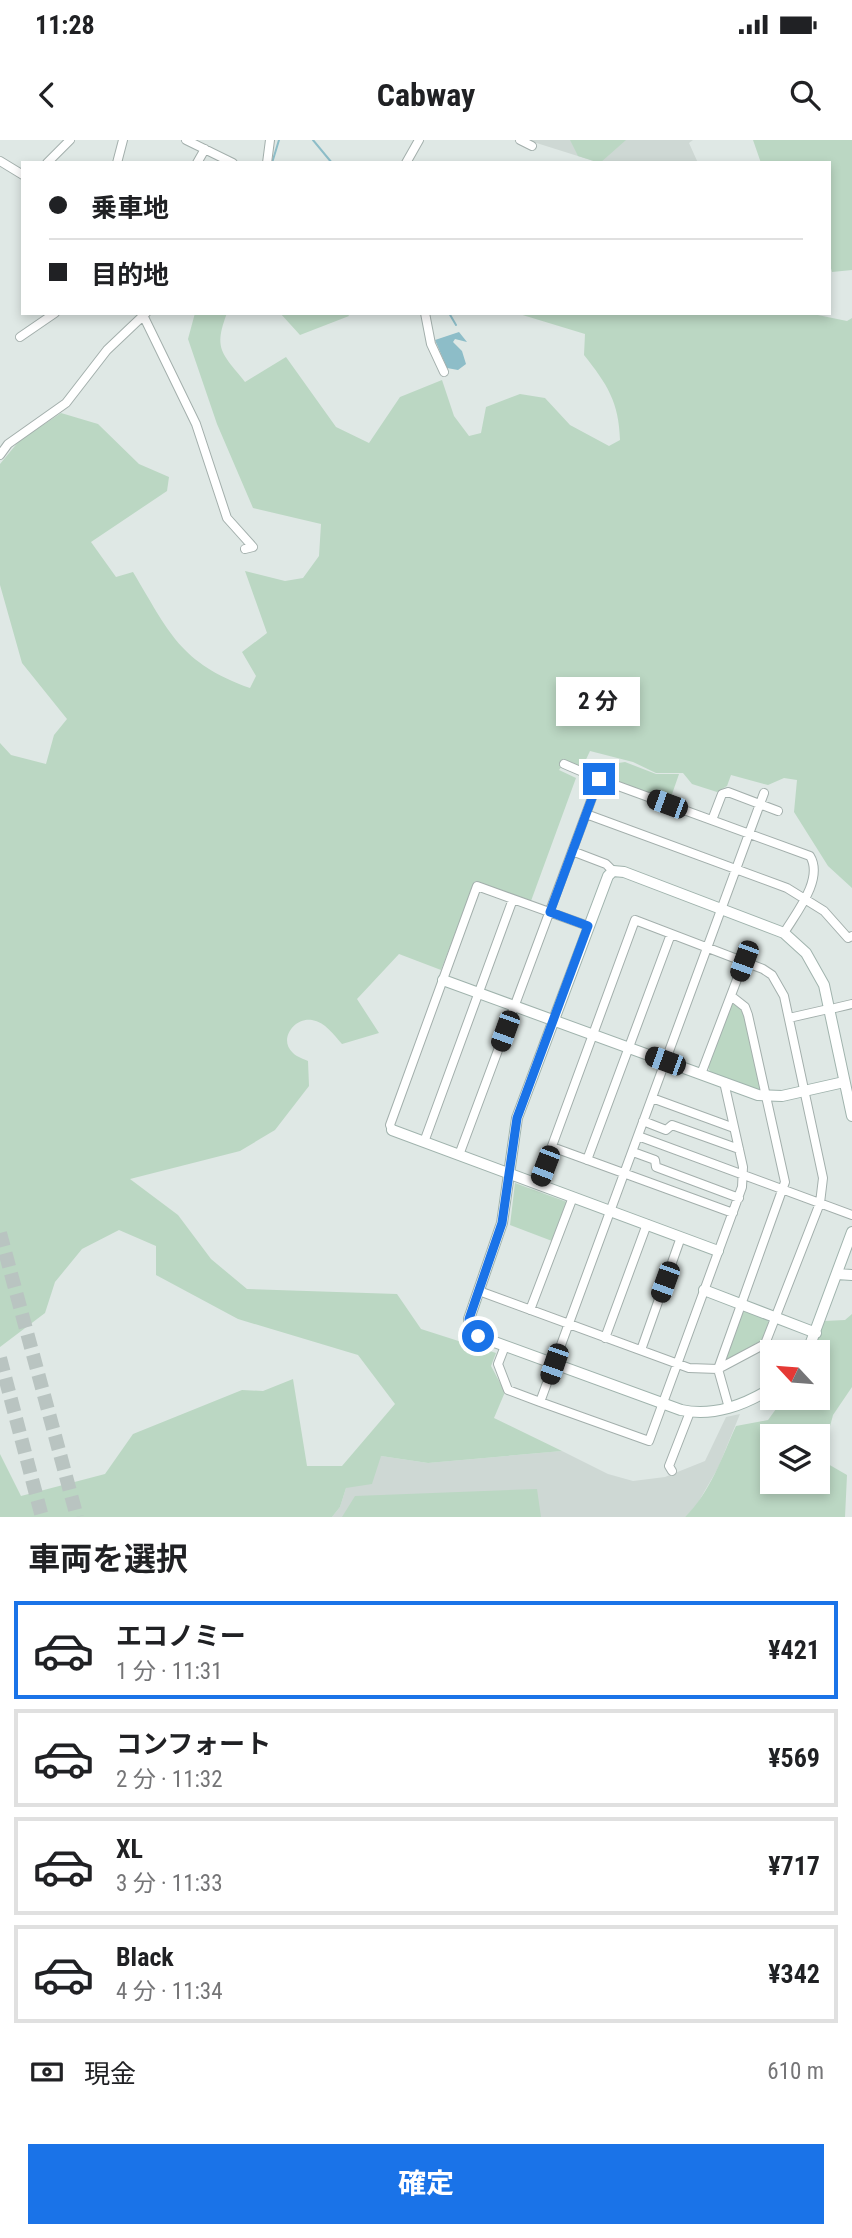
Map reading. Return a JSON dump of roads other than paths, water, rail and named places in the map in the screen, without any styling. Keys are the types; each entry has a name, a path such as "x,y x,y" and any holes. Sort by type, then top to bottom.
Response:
{"street":[{"path":"49,161 70,140"},
{"path":"118,161 124,140"},
{"path":"186,140 229,161"},
{"path":"267,161 270,140"},
{"path":"407,161 419,140"},
{"path":"520,140 532,146"},
{"path":"198,161 205,149"},
{"path":"0,161 21,174"},
{"path":"20,337 52,315"},
{"path":"0,454 8,444 66,402 107,350 143,315"},
{"path":"144,315 196,424 227,518 253,547 245,549"},
{"path":"425,315 431,344 444,372"},
{"path":"564,764 810,856 814,870 806,898 784,933"},
{"path":"459,1155 599,779"},
{"path":"712,821 722,794 728,792 778,811"},
{"path":"540,1402 764,793"},
{"path":"586,814 806,898 824,911 851,940"},
{"path":"572,851 606,864 613,872"},
{"path":"760,1394 729,1408 690,1412 478,1336 470,1326 469,1319 499,1233 517,1118 608,876 613,872 624,872 784,933 806,953 824,985 848,1080 852,1116"},
{"path":"588,926 477,886 390,1125 392,1130 718,1251"},
{"path":"424,1142 513,899"},
{"path":"479,1291 699,1370 719,1369 765,1344 778,1318 820,1203 822,1168 784,996 772,975 744,961 635,920 538,1184"},
{"path":"587,1160 671,934"},
{"path":"701,1074 744,961"},
{"path":"443,980 768,1096 805,1091 848,1080"},
{"path":"729,1408 719,1369 783,1190 785,1175 748,1015 745,1007 731,996"},
{"path":"835,1008 852,1004"},
{"path":"789,1018 824,1010"},
{"path":"505,1346 498,1364 508,1390 649,1441 739,1198 743,1175 724,1082"},
{"path":"652,1098 734,1128"},
{"path":"643,1121 666,1130 672,1125 739,1149"},
{"path":"638,1136 852,1215"},
{"path":"552,1147 733,1213"},
{"path":"633,1152 655,1160 656,1167 739,1198"},
{"path":"530,1310 573,1197"},
{"path":"606,1338 647,1224"},
{"path":"813,1340 852,1232"},
{"path":"641,1350 681,1237"},
{"path":"838,1275 852,1275"},
{"path":"704,1290 816,1333"},
{"path":"672,1471 669,1466 690,1412"}],"water":[{"path":"459,332 467,342 455,339 453,342 462,351 466,364 458,370 447,368 435,340"}],"waterway":[{"path":"273,161 279,140"},
{"path":"313,140 330,161"},
{"path":"450,315 456,325"}],"tunnel":[{"path":"0,1233 77,1517"},
{"path":"0,1358 42,1517"}]}
